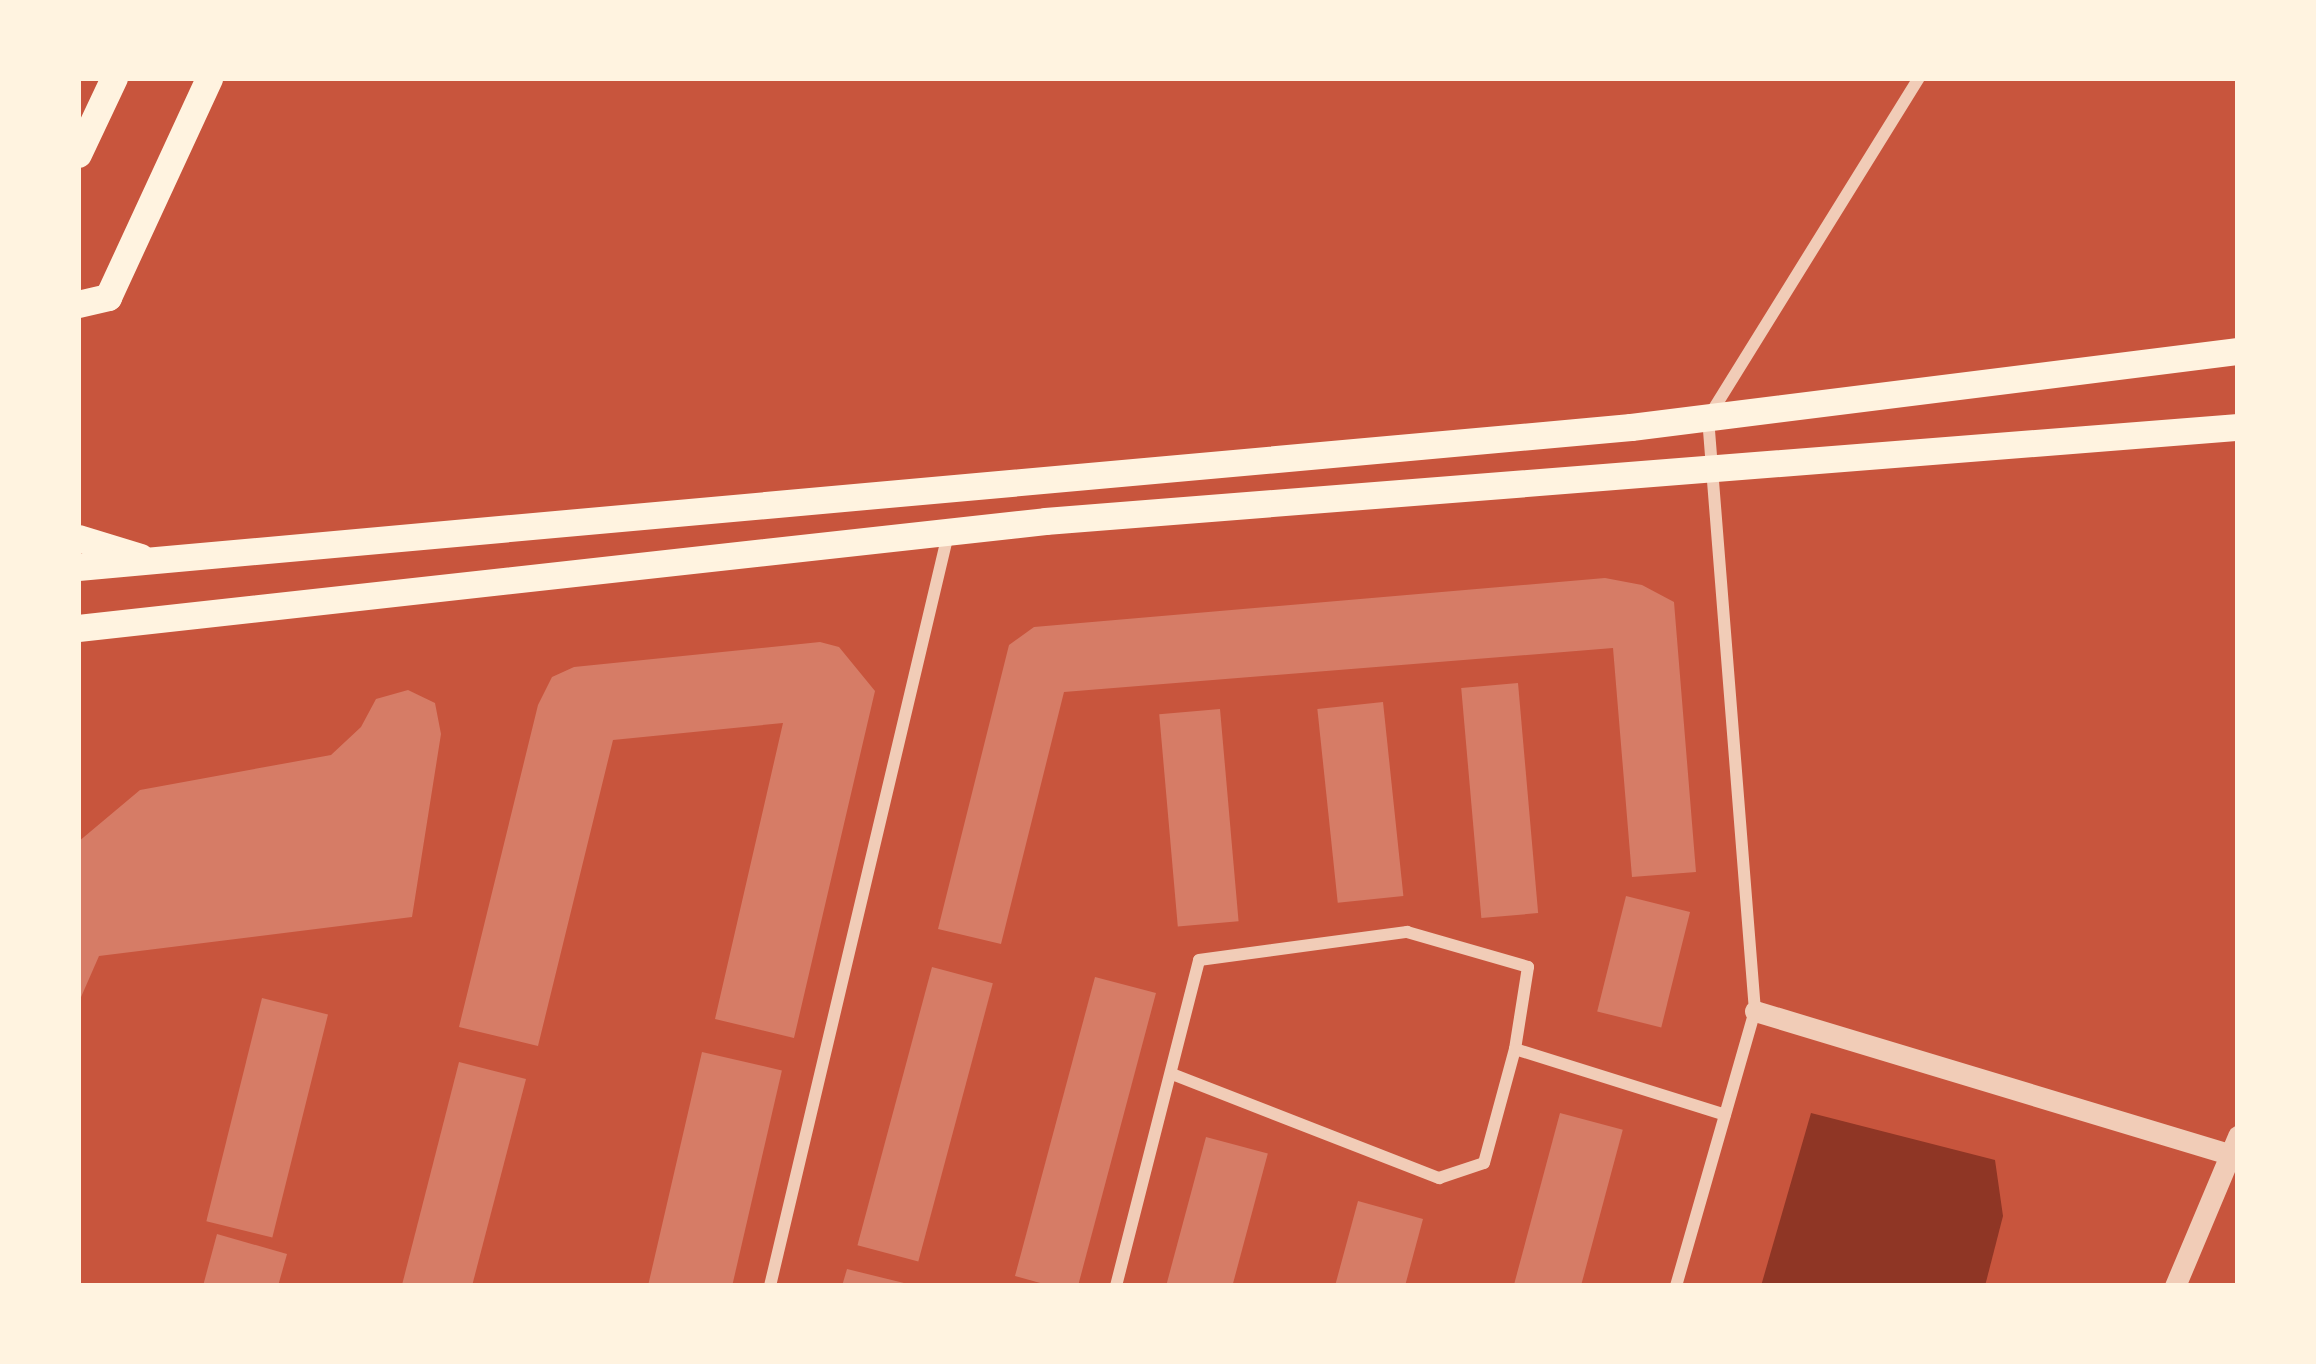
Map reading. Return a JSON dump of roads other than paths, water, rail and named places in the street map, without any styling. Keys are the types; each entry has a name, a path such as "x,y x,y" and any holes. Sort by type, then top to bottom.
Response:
{"main road":[{"path":"78,154 114,78"},
{"path":"78,304 108,297 209,78"},
{"path":"78,567 1708,418 2238,351"},
{"path":"78,628 949,531 1716,464 2238,427"},
{"path":"78,538 155,562"}],"street":[{"path":"1676,1286 1755,1011 1716,464 1708,418 1918,78"},
{"path":"770,1286 949,531"},
{"path":"1116,1286 1199,960 1407,932 1528,967 1515,1048 1484,1163 1439,1178 1172,1074"},
{"path":"1755,1011 2233,1145 2175,1286"},
{"path":"1515,1048 1725,1115"}]}
